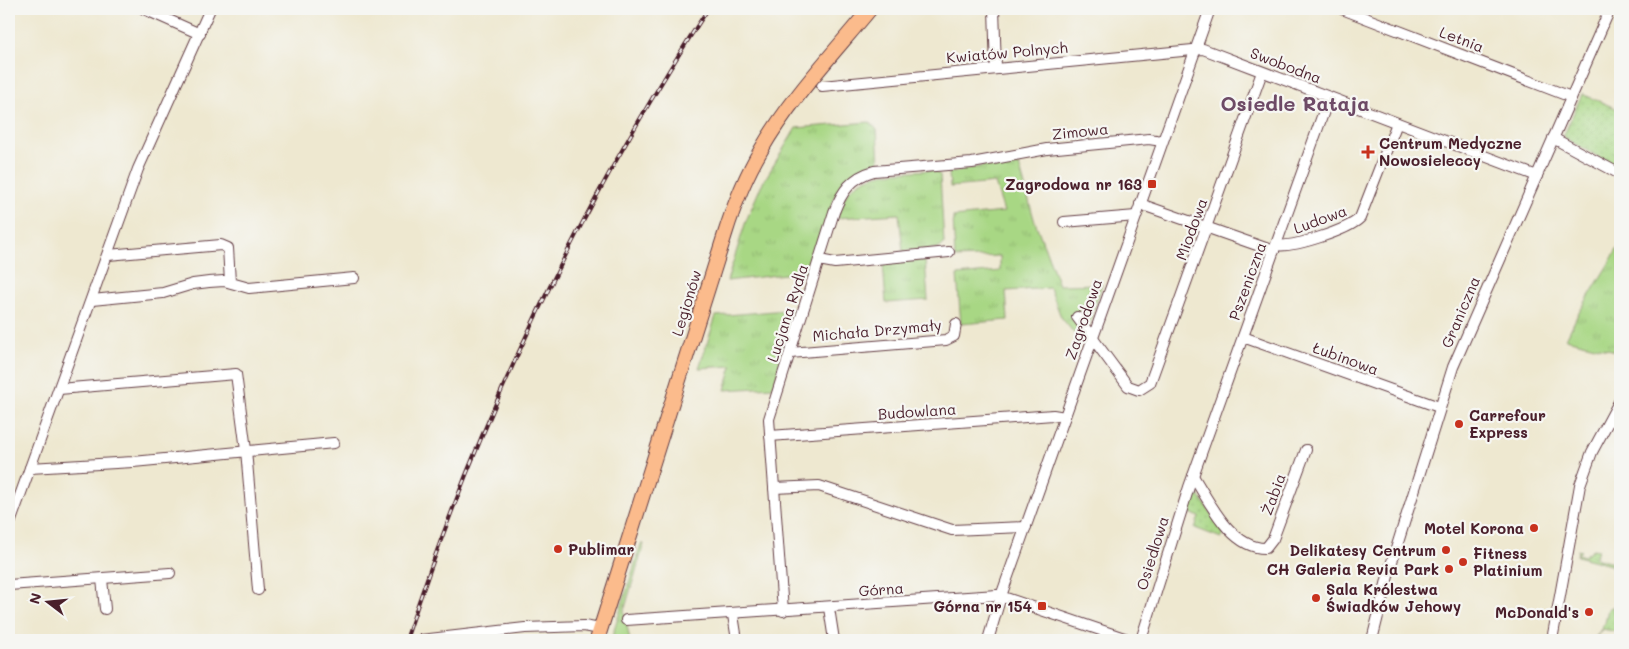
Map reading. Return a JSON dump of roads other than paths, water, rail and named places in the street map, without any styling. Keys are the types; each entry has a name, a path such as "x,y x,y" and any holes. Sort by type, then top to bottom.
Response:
{"highway":[{"name":"Legionów","path":"598,635 724,234 741,188 776,126 870,9"}],"street":[{"path":"144,9 200,34"},
{"path":"9,526 138,169 210,9"},
{"path":"994,9 996,68"},
{"name":"Zagrodowa","path":"988,640 1001,596 1210,9"},
{"name":"Letnia","path":"1342,9 1571,97"},
{"name":"Graniczna","path":"1372,640 1390,568 1439,407 1461,346 1610,9"},
{"name":"Swobodna","path":"1194,51 1203,49 1537,176"},
{"name":"Kwiatów Polnych","path":"822,86 996,68 1194,51"},
{"name":"Miodowa","path":"1093,338 1128,386 1140,390 1146,387 1154,378 1262,72"},
{"name":"Pszeniczna","path":"1193,476 1329,97"},
{"name":"Ludowa","path":"1275,248 1292,245 1358,221 1364,214 1397,123"},
{"path":"1553,138 1620,174"},
{"name":"Zimowa","path":"1002,158 1047,149 1148,139 1162,141"},
{"name":"Lucjana Rydla","path":"783,611 770,436 770,413 837,204 845,190 857,178 874,171 972,163 1002,158"},
{"path":"1140,204 1207,228 1275,248"},
{"path":"1064,222 1136,216"},
{"path":"108,255 221,245 228,248 230,282"},
{"path":"819,260 835,263 949,252"},
{"path":"92,300 163,293 193,284 230,282 249,288 354,278"},
{"path":"1077,317 1093,338"},
{"name":"Michała Drzymały","path":"790,353 946,340 954,336 956,324"},
{"name":"Łubinowa","path":"1244,337 1439,407"},
{"path":"59,389 236,374 246,450 258,590"},
{"path":"1552,640 1580,485 1592,452 1620,400"},
{"name":"Budowlana","path":"770,436 1054,415 1065,417"},
{"path":"30,468 142,462 246,450 334,443"},
{"name":"Żabia","path":"1193,476 1230,530 1242,540 1260,548 1266,548 1273,539 1306,450"},
{"name":"Osiedlowa","path":"1141,640 1193,476"},
{"path":"774,488 820,486 952,530 1026,527"},
{"path":"9,585 170,573"},
{"path":"102,579 105,609"},
{"name":"Górna","path":"626,620 733,615 1001,596 1130,640"},
{"path":"829,608 834,640"},
{"path":"733,615 737,640"},
{"path":"421,640 525,628 584,626 598,635"}],"railway":[{"path":"406,640 466,475 536,315 575,236 617,159 661,83 708,9"}],"place":[{"name":"Centrum Medyczne Nowosieleccy","path":"1368,152"},
{"name":"Zagrodowa nr 163","path":"1152,184"},
{"name":"Carrefour Express","path":"1459,424"},
{"name":"Motel Korona","path":"1534,528"},
{"name":"Publimar","path":"558,549"},
{"name":"Delikatesy Centrum","path":"1446,550"},
{"name":"Fitness Platinium","path":"1463,562"},
{"name":"CH Galeria Revia Park","path":"1449,569"},
{"name":"Sala Królestwa Świadków Jehowy","path":"1316,598"},
{"name":"Górna nr 154","path":"1042,606"},
{"name":"McDonald's","path":"1589,612"}],"district":[{"name":"Osiedle Rataja","path":"1295,103"}]}
